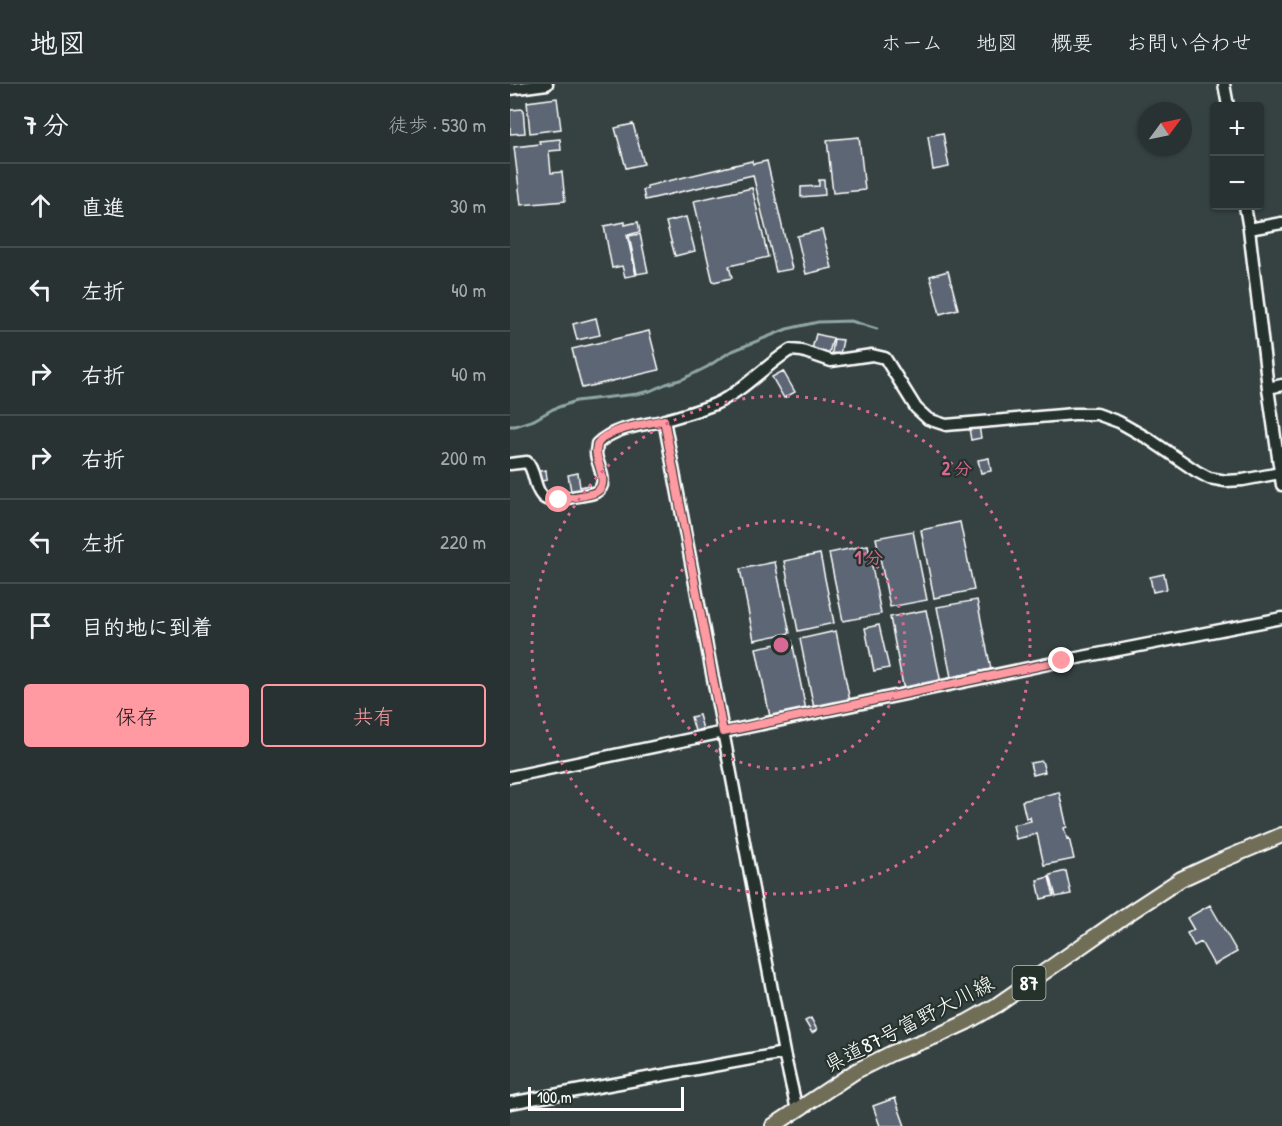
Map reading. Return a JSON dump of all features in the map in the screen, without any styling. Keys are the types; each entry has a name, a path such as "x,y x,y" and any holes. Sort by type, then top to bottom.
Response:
{"main road":[{"name":"県道87号富野大川線","path":"773,1126 856,1071 892,1053 948,1031 997,1005 1123,917 1182,879 1282,835"}],"street":[{"path":"510,88 547,84"},
{"path":"1224,84 1227,102"},
{"path":"1246,210 1282,485"},
{"path":"1249,229 1282,223"},
{"path":"510,464 526,462 532,468 535,484 542,497 549,500 597,492 602,486 603,476 596,454 597,444 606,436 716,403 742,387 790,350 802,351 831,361 872,355 885,357 916,408 928,419 946,425 1097,414 1119,422 1149,439 1209,478 1226,481 1244,480 1281,473"},
{"path":"1268,388 1282,385"},
{"path":"664,420 784,1053 797,1110"},
{"path":"510,777 1282,618"},
{"path":"510,1103 784,1053"}],"building":[{"path":"557,98 561,129 530,133 527,102"},
{"path":"523,109 525,133 510,134 510,110"},
{"path":"633,124 644,164 626,168 615,128"},
{"path":"943,133 949,167 933,170 928,136"},
{"path":"859,137 865,190 833,193 827,140"},
{"path":"560,139 561,150 549,151 551,173 562,172 565,201 521,205 514,147"},
{"path":"752,161 753,164 767,161 792,269 776,272 753,175 645,200 643,190 647,189 647,186"},
{"path":"819,180 824,180 825,195 801,197 801,187 819,186"},
{"path":"752,188 768,257 729,266 732,278 713,282 694,201"},
{"path":"686,217 695,251 675,256 666,222"},
{"path":"625,222 625,225 638,222 640,232 627,235 636,275 625,277 622,266 612,268 604,226"},
{"path":"822,230 832,268 806,274 797,236"},
{"path":"640,234 648,272 637,274 629,236"},
{"path":"948,271 958,309 940,314 930,276"},
{"path":"596,318 600,335 577,340 573,324"},
{"path":"649,331 659,370 582,388 572,349"},
{"path":"816,334 833,338 829,353 812,349"},
{"path":"834,339 843,340 840,354 832,353"},
{"path":"783,371 795,392 784,398 772,377"},
{"path":"979,426 981,438 971,440 969,428"},
{"path":"989,458 991,471 981,473 978,460"},
{"path":"546,470 547,480 537,482 535,472"},
{"path":"578,473 580,487 589,485 590,493 572,496 568,475"},
{"path":"960,522 974,590 934,598 921,530"},
{"path":"913,531 927,600 890,607 876,538"},
{"path":"868,545 881,614 843,621 829,553"},
{"path":"820,554 834,623 798,631 784,561"},
{"path":"775,562 790,633 754,640 740,569"},
{"path":"1164,574 1167,589 1153,592 1150,577"},
{"path":"977,600 991,669 951,677 937,607"},
{"path":"926,610 941,683 904,691 890,617"},
{"path":"879,625 889,668 874,671 865,628"},
{"path":"836,631 850,701 814,708 800,639"},
{"path":"792,641 806,710 770,717 756,648"},
{"path":"699,715 703,729 695,731 691,717"},
{"path":"1042,761 1045,772 1033,775 1030,763"},
{"path":"1059,792 1067,827 1064,828 1074,859 1044,865 1037,834 1016,839 1013,825 1031,821 1030,817 1026,818 1022,801"},
{"path":"1066,871 1071,894 1056,897 1050,875"},
{"path":"1049,877 1054,896 1041,899 1037,880"},
{"path":"1210,905 1237,952 1214,965 1201,942 1194,946 1187,933 1194,930 1187,918"},
{"path":"811,1018 817,1030 812,1033 805,1021"},
{"path":"895,1098 905,1126 880,1126 873,1106"}],"waterway":[{"path":"510,426 534,420 553,409 576,401 650,391 683,379 730,352 787,329 818,322 851,321 877,329"}],"route":[{"path":"559,500 597,492 602,486 603,476 596,454 597,444 606,436 617,431 664,420 723,732 1062,661"}]}
